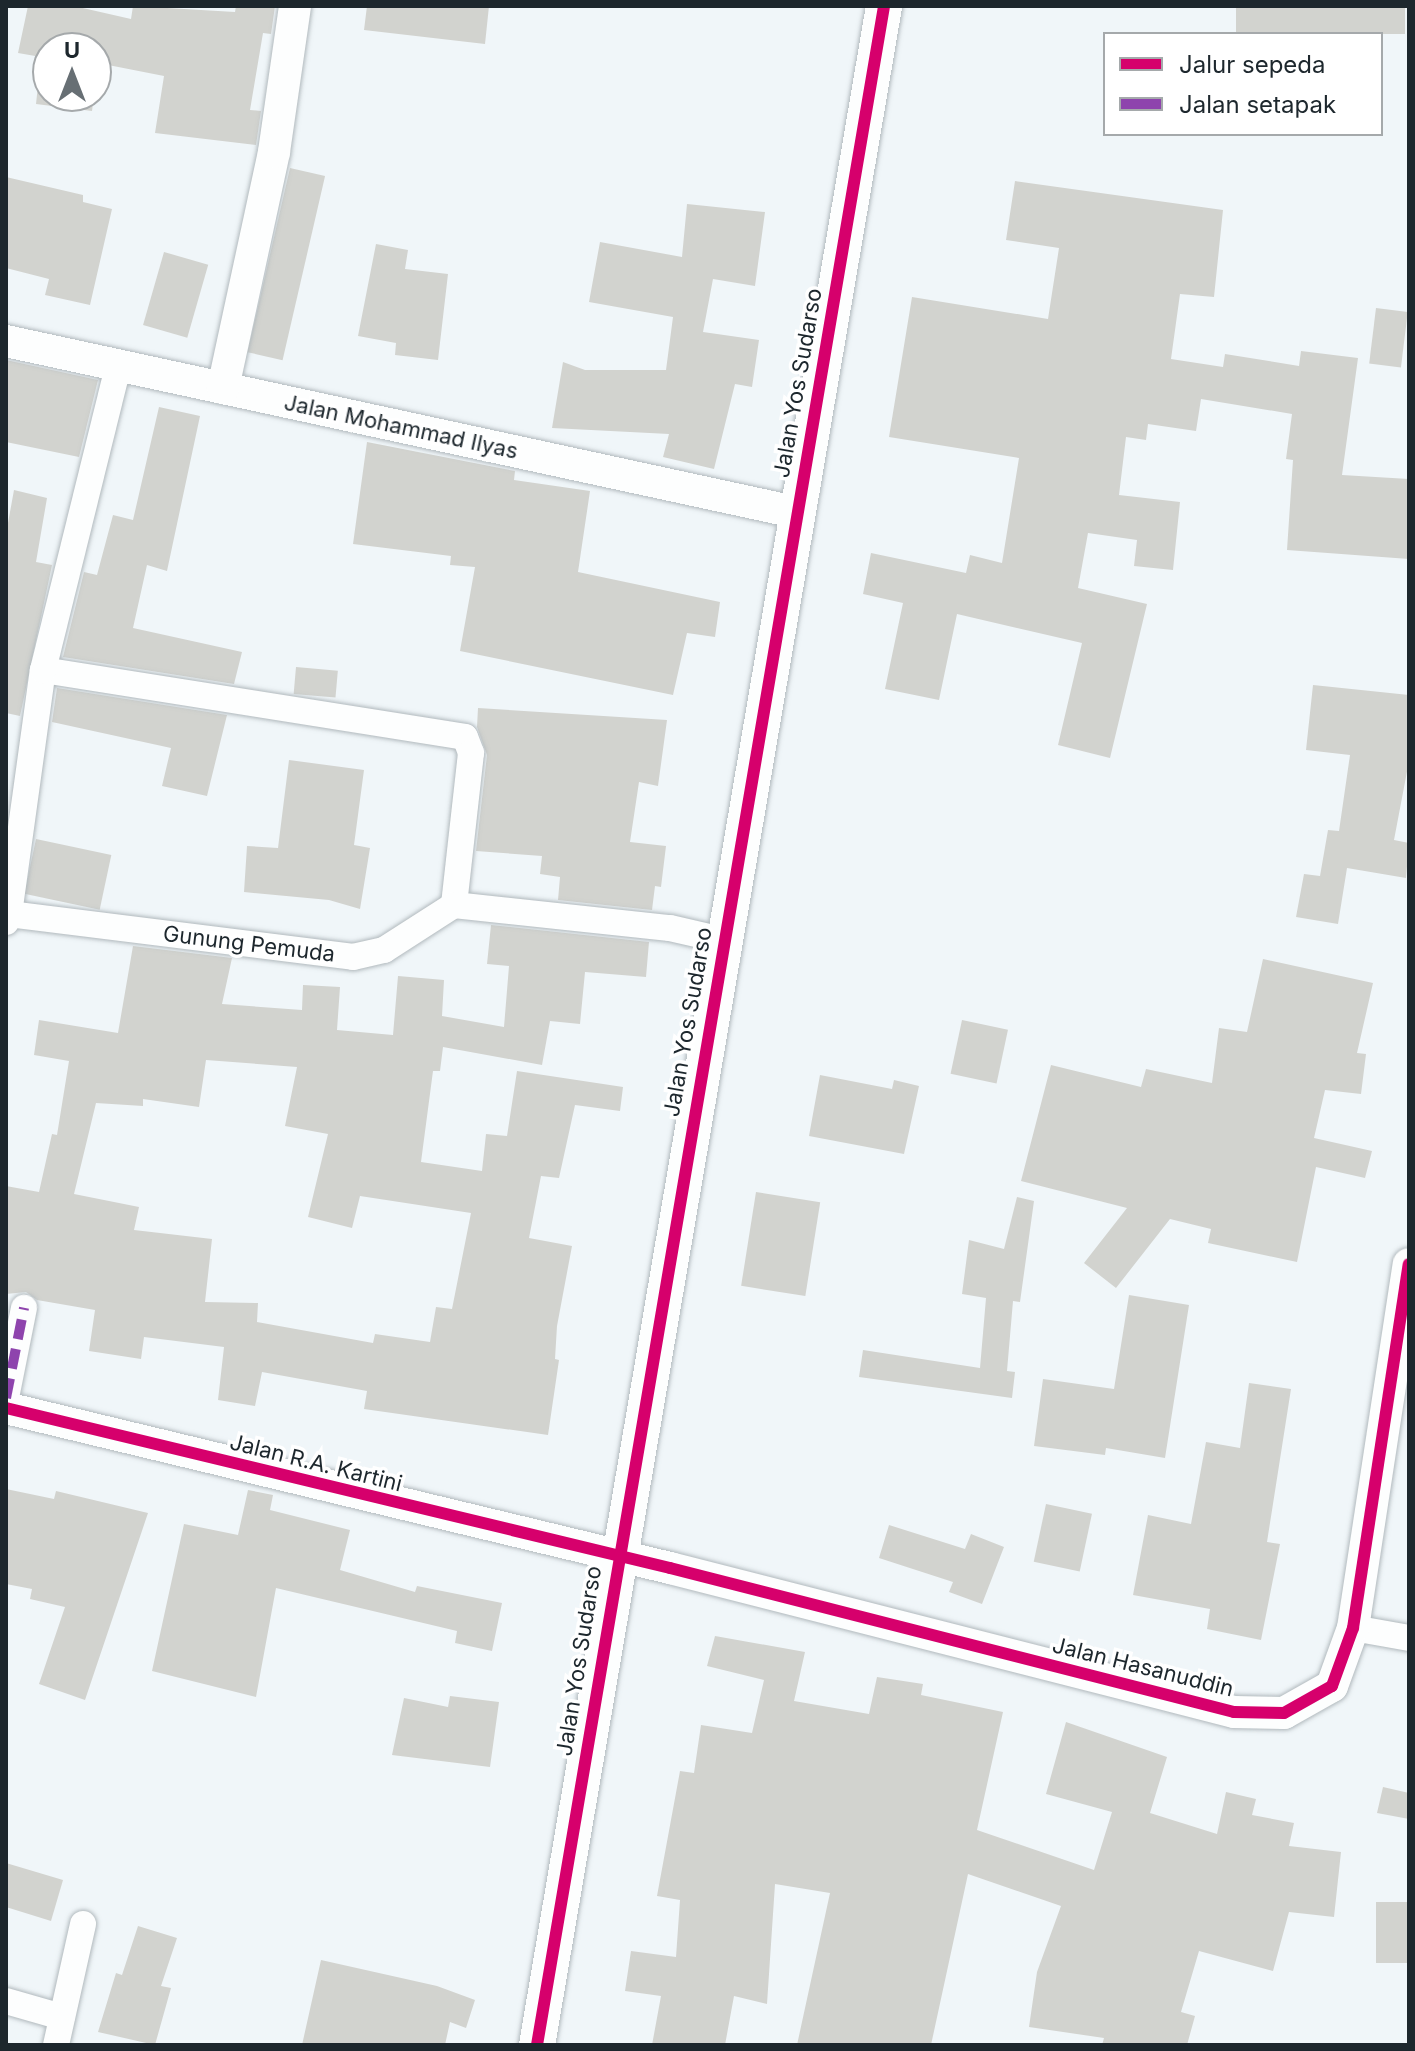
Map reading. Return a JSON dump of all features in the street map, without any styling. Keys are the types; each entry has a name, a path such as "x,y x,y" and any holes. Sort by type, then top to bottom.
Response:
{"main road":[{"name":"Jalan Yos Sudarso","path":"537,2045 617,1556 884,6"}],"street":[{"path":"223,388 274,152 295,6"},
{"name":"Jalan Mohammad Ilyas","path":"6,341 119,363 795,512"},
{"path":"8,918 43,670 119,363"},
{"path":"43,670 465,737 471,753 454,905 670,928 722,940"},
{"name":"Gunung Pemuda","path":"8,918 353,957 384,950 454,905"},
{"name":"Jalan Hasanuddin","path":"617,1556 1234,1712 1284,1713 1332,1686 1353,1628 1402,1353 1409,1264"},
{"path":"6,1398 24,1308"},
{"name":"Jalan R.A. Kartini","path":"6,1408 617,1556"},
{"path":"1353,1628 1409,1638"},
{"path":"56,2045 83,1924"},
{"path":"6,2001 62,2017"}],"building":[{"path":"28,6 74,6 131,19 133,6 235,12 236,6 275,6 271,34 263,33 250,110 261,111 256,145 155,133 164,76 112,66 112,32 32,32 32,55 18,53"},
{"path":"367,6 489,6 485,44 364,30"},
{"path":"1236,6 1405,6 1405,34 1236,32"},
{"path":"290,168 325,176 283,360 247,352"},
{"path":"6,177 83,195 83,202 112,209 90,305 45,295 49,279 6,268"},
{"path":"1015,181 1223,210 1214,297 1180,294 1171,359 1223,367 1225,354 1299,366 1301,351 1358,358 1342,475 1409,479 1409,559 1287,550 1293,460 1286,459 1292,414 1201,399 1196,431 1148,424 1146,440 1126,437 1119,495 1180,502 1173,570 1134,566 1137,540 1088,533 1078,588 1147,604 1110,758 1058,745 1082,643 957,614 939,700 885,689 903,603 863,594 871,553 966,573 970,555 1002,563 1019,458 889,437 912,297 1048,319 1059,248 1006,240"},
{"path":"687,204 765,212 755,286 713,279 703,332 759,340 752,387 735,384 714,469 663,457 669,434 552,428 563,362 585,370 666,370 673,317 589,302 600,242 682,257"},
{"path":"376,244 408,250 405,269 448,274 438,360 395,355 396,343 358,336"},
{"path":"164,252 208,265 187,338 143,325"},
{"path":"1376,308 1408,312 1401,367 1369,364"},
{"path":"6,360 98,380 79,457 6,442"},
{"path":"159,407 200,416 167,571 147,565 133,628 242,652 234,684 63,657 84,572 97,575 113,515 133,520"},
{"path":"367,442 515,471 514,480 590,491 578,572 720,602 715,637 687,633 673,695 460,651 475,567 450,565 451,556 353,544"},
{"path":"14,490 47,498 36,562 52,565 20,716 6,713 6,534"},
{"path":"296,667 338,671 335,698 294,694"},
{"path":"1313,685 1409,695 1409,761 1394,840 1409,843 1406,878 1347,868 1338,924 1296,917 1304,874 1320,876 1328,830 1339,831 1350,755 1306,750"},
{"path":"57,688 227,715 207,796 162,786 171,748 52,722"},
{"path":"478,708 667,720 658,786 639,782 630,842 666,846 661,887 655,886 652,910 558,900 560,877 540,874 542,856 476,851 487,755 477,727"},
{"path":"289,760 364,770 354,845 370,848 360,909 329,900 244,892 247,846 278,848"},
{"path":"36,839 111,855 100,910 24,894"},
{"path":"491,925 649,942 646,977 585,972 580,1024 550,1021 542,1065 443,1047 440,1071 433,1071 421,1162 482,1171 486,1134 507,1136 517,1071 623,1087 620,1111 575,1105 559,1178 541,1176 529,1238 572,1246 557,1326 555,1359 559,1360 548,1435 364,1409 367,1391 262,1372 255,1406 218,1400 224,1347 144,1337 141,1359 89,1351 95,1310 37,1300 26,1292 6,1294 6,1186 39,1192 52,1134 57,1135 69,1061 34,1055 39,1020 118,1033 133,946 232,958 222,1004 302,1010 303,985 340,987 337,1030 393,1035 398,976 444,980 442,1016 504,1027 509,966 487,964","holes":["206,1060 297,1067 285,1126 328,1134 308,1217 352,1228 360,1196 471,1213 452,1309 436,1307 430,1342 375,1334 373,1343 257,1322 258,1303 205,1302 212,1239 134,1230 139,1207 74,1194 96,1103 143,1106 143,1099 199,1107"]},
{"path":"1263,959 1373,983 1357,1053 1366,1054 1361,1094 1325,1090 1314,1138 1372,1151 1365,1178 1316,1167 1297,1262 1208,1243 1211,1229 1170,1219 1116,1288 1084,1263 1127,1208 1021,1181 1051,1065 1141,1087 1146,1069 1212,1083 1219,1028 1247,1032"},
{"path":"962,1020 1008,1030 997,1084 951,1074"},
{"path":"820,1075 892,1089 894,1080 919,1086 904,1154 809,1136"},
{"path":"756,1192 820,1202 805,1296 741,1286"},
{"path":"1017,1197 1034,1201 1020,1302 1013,1301 1007,1371 1015,1372 1012,1398 859,1377 863,1350 980,1368 986,1298 962,1294 969,1240 1004,1249"},
{"path":"1129,1295 1189,1305 1165,1458 1106,1448 1105,1455 1034,1446 1043,1379 1114,1389"},
{"path":"1249,1383 1291,1389 1267,1542 1280,1544 1261,1640 1207,1629 1210,1609 1133,1595 1148,1515 1191,1524 1206,1442 1240,1448"},
{"path":"6,1489 54,1499 56,1491 148,1513 85,1700 39,1684 65,1607 30,1599 32,1589 6,1584"},
{"path":"248,1490 273,1495 270,1510 350,1530 340,1570 415,1592 417,1586 502,1603 492,1651 455,1643 457,1631 276,1588 256,1697 152,1671 184,1524 238,1535"},
{"path":"1046,1504 1092,1514 1080,1571 1034,1562"},
{"path":"889,1525 965,1549 971,1534 1004,1547 982,1604 949,1592 953,1582 879,1558"},
{"path":"715,1636 805,1652 794,1701 869,1714 877,1677 923,1684 921,1695 1003,1712 977,1830 1094,1870 1112,1812 1046,1794 1066,1722 1167,1757 1150,1813 1217,1834 1226,1792 1256,1799 1252,1815 1294,1823 1289,1846 1341,1852 1334,1917 1289,1912 1273,1971 1199,1951 1181,2012 1195,2016 1187,2045 1102,2045 1104,2038 1029,2027 1037,1972 1061,1906 968,1874 931,2045 797,2045 830,1893 775,1884 767,2004 734,1996 725,2045 652,2045 661,1996 625,1991 631,1951 676,1957 680,1900 657,1896 680,1771 694,1773 701,1725 752,1733 764,1680 707,1666"},
{"path":"450,1696 499,1702 490,1767 392,1755 404,1698 448,1707"},
{"path":"1383,1787 1409,1793 1409,1819 1377,1813"},
{"path":"6,1863 63,1880 51,1921 6,1907"},
{"path":"1376,1902 1409,1902 1409,1963 1376,1963"},
{"path":"138,1926 177,1938 161,1986 171,1988 155,2045 98,2032 116,1973 122,1975"},
{"path":"321,1960 437,1986 475,2000 466,2028 450,2022 445,2045 302,2045"}],"marked path":[{"path":"6,1398 24,1308"}],"cycle path":[{"path":"537,2045 884,6"},
{"path":"6,1408 670,1568 1234,1712 1284,1713 1332,1686 1353,1628 1409,1264"}]}
